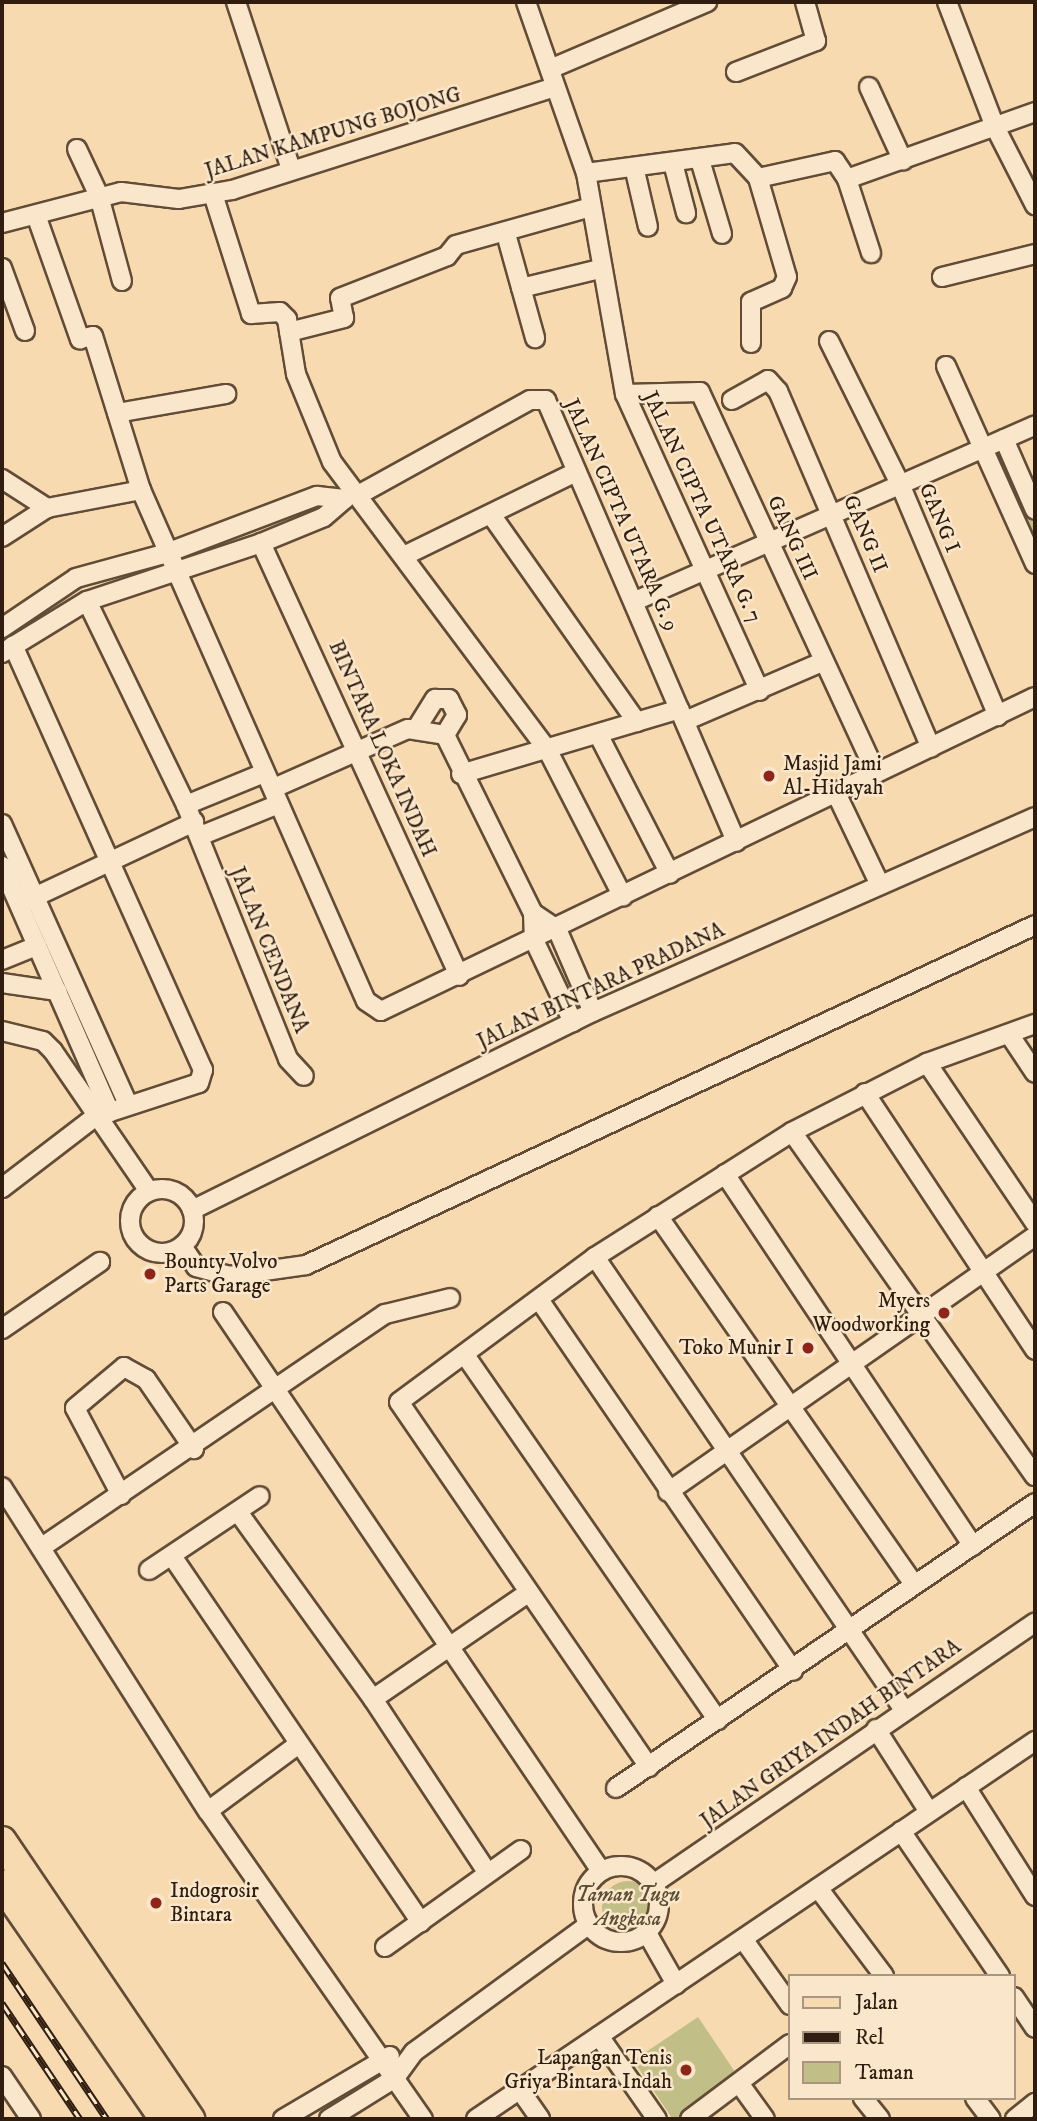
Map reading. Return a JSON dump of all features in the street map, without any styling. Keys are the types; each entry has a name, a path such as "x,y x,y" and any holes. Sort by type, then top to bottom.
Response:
{"main road":[{"path":"2,1841 111,2021 164,2119"},
{"path":"2,1884 190,2119"}],"street":[{"path":"236,2 290,169"},
{"name":"JALAN CIPTA UTARA G. 7","path":"526,2 550,69 552,88 586,173 600,269 625,394 760,691"},
{"path":"550,69 707,2"},
{"path":"736,72 816,41 804,2"},
{"path":"947,2 995,127 1035,205"},
{"path":"869,87 903,161"},
{"name":"JALAN KAMPUNG BOJONG","path":"2,223 99,196 213,194 552,88"},
{"path":"847,179 1035,112"},
{"path":"77,149 99,196 122,281"},
{"path":"586,173 635,171 735,153 758,178 787,277 782,288 751,302 751,343"},
{"path":"700,160 722,234"},
{"path":"758,178 835,161 847,179 872,253"},
{"path":"673,163 686,213"},
{"path":"635,171 648,227"},
{"path":"213,194 240,265 251,314 283,313 296,374 332,462 406,555 547,749 623,897"},
{"path":"289,332 344,318 341,299 447,257 454,246 591,207"},
{"path":"36,215 80,339 93,336 141,491 164,554 372,1008 390,1009 1035,697"},
{"path":"508,241 535,338"},
{"path":"942,277 1035,254"},
{"path":"2,268 25,331"},
{"path":"521,288 600,269"},
{"name":"GANG I","path":"829,341 900,484 998,716"},
{"path":"946,366 985,447 1035,564"},
{"name":"GANG II","path":"732,400 771,381 832,513 931,748"},
{"name":"GANG III","path":"625,394 700,391 876,773"},
{"path":"117,413 226,394"},
{"name":"JALAN CIPTA UTARA G. 9","path":"360,494 541,398 551,404 576,472 635,601 736,842"},
{"path":"635,601 1035,425"},
{"path":"1004,439 1035,510"},
{"path":"406,555 492,516 576,472"},
{"path":"2,478 47,508"},
{"path":"2,537 47,508 141,491"},
{"path":"2,628 76,578 164,554 317,496 345,499 324,517 261,543 87,601 7,649 111,861 203,1077 103,1115 2,1188"},
{"path":"492,516 637,722"},
{"name":"BINTARA LOKA INDAH","path":"261,543 359,751 459,976"},
{"name":"JALAN CENDANA","path":"87,601 197,829 288,1059 304,1076"},
{"path":"461,774 637,722 683,715 760,691 824,662"},
{"path":"19,905 111,861 197,829 272,788 418,726 435,699 449,699 457,715 445,734"},
{"path":"418,726 445,734"},
{"path":"445,734 461,774 533,913 534,940 573,1022"},
{"path":"597,734 670,874"},
{"path":"186,804 272,788"},
{"path":"836,793 880,885"},
{"name":"JALAN BINTARA PRADANA","path":"192,1210 593,1012 1035,817"},
{"path":"2,824 128,1105"},
{"path":"3,871 57,991 103,1115"},
{"path":"533,913 556,929 593,1012"},
{"path":"182,1246 196,1267 229,1276 306,1265 1035,925"},
{"path":"2,960 37,946"},
{"path":"2,983 57,991"},
{"path":"649,1767 399,1407 402,1398 540,1301 595,1257 792,1132 927,1063 1011,1037 1035,1024"},
{"path":"2,1031 43,1041 85,1089 149,1191"},
{"path":"1011,1037 1035,1073"},
{"path":"927,1063 1035,1223"},
{"path":"865,1093 985,1270 1035,1350"},
{"path":"792,1132 1035,1476"},
{"path":"725,1174 854,1363 973,1546"},
{"path":"149,1191 175,1191 192,1210 194,1224 182,1246 162,1253 135,1238 131,1211 149,1191"},
{"path":"658,1216 794,1406 914,1586"},
{"path":"668,1492 1035,1236"},
{"path":"595,1257 730,1451 904,1710"},
{"path":"2,1329 100,1262"},
{"path":"42,1547 194,1449 384,1314 450,1298"},
{"path":"540,1301 668,1492 793,1671"},
{"path":"223,1312 601,1871"},
{"path":"465,1355 718,1720"},
{"path":"121,1495 75,1408 124,1367 146,1378 194,1449"},
{"path":"2,1487 208,1811 423,2119"},
{"path":"149,1570 260,1496"},
{"path":"616,1787 793,1671 1035,1503"},
{"path":"237,1513 373,1699 487,1872"},
{"path":"172,1556 296,1746 421,1922"},
{"path":"373,1699 529,1592"},
{"name":"JALAN GRIYA INDAH BINTARA","path":"653,1884 1035,1622"},
{"path":"876,1730 929,1812"},
{"path":"476,2119 1035,1741"},
{"path":"208,1811 296,1746"},
{"path":"966,1787 1035,1896"},
{"path":"901,1831 999,1974"},
{"path":"385,1947 521,1850"},
{"path":"635,1869 653,1884 659,1910 647,1933 622,1943 588,1925 585,1890 601,1871 635,1869"},
{"path":"818,1888 882,1974"},
{"path":"329,2119 395,2078 414,2052 588,1925"},
{"path":"647,1933 676,1984"},
{"path":"743,1939 788,2002"},
{"path":"1016,2000 1035,2028"},
{"path":"599,2036 657,2119"},
{"path":"690,2119 788,2045"},
{"path":"282,2119 380,2057 414,2052"},
{"path":"2,2076 32,2119"},
{"path":"739,2082 765,2119"},
{"path":"520,2090 540,2119"},
{"path":"865,2100 880,2119"},
{"path":"977,2100 991,2119"},
{"path":"1015,2119 1035,2103"}],"green space":[{"path":"1000,443 1035,520 1035,553 991,448"},
{"name":"Taman Tugu Angkasa","path":"628,1881 647,1888 654,1907 647,1926 628,1933 609,1926 602,1907 609,1888"},
{"name":"Lapangan Tenis Griya Bintara Indah","path":"698,2017 740,2080 683,2119 673,2119 633,2061"}],"railway":[{"path":"2,1963 107,2119"},
{"path":"2,2003 80,2119"}],"place":[{"name":"Masjid Jami Al-Hidayah","path":"769,776"},
{"name":"Bounty Volvo Parts Garage","path":"150,1274"},
{"name":"Myers Woodworking","path":"944,1313"},
{"name":"Toko Munir I","path":"808,1348"},
{"name":"Indogrosir Bintara","path":"156,1903"},
{"name":"Lapangan Tenis Griya Bintara Indah","path":"686,2070"}]}
